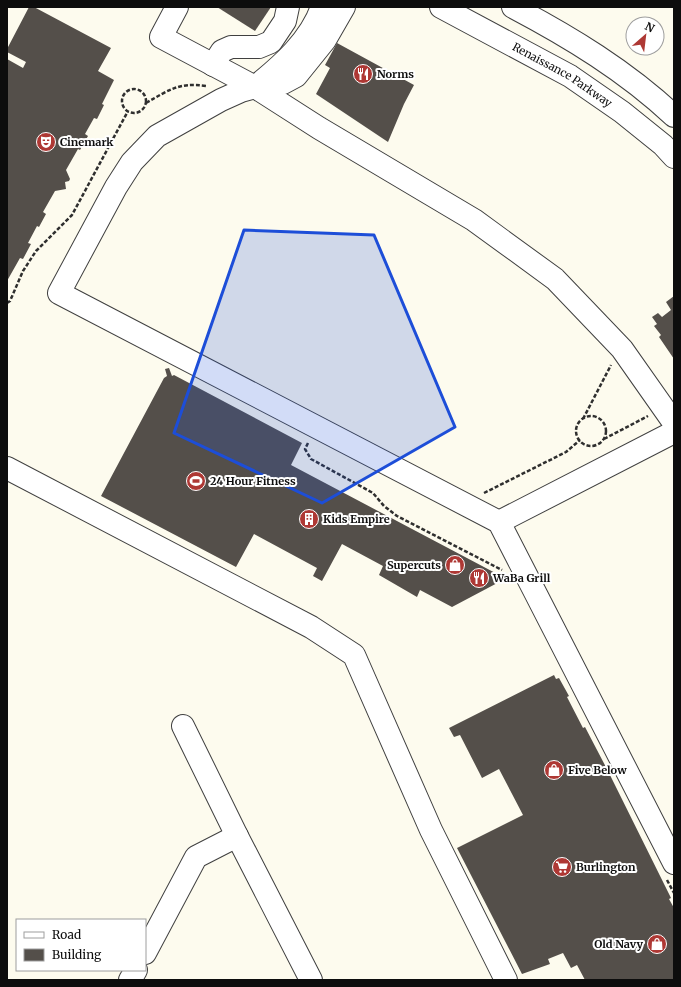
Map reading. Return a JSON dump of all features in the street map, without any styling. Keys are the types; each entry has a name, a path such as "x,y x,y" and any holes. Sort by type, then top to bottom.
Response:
{"street":[{"path":"177,7 161,37 255,87 319,128 474,220 555,279 622,349 674,423"},
{"path":"213,65 222,51 231,47 259,47 271,42 285,21 288,7"},
{"path":"255,87 304,41 317,20 322,7"},
{"path":"344,7 325,40 296,76 284,83 255,87 241,91 221,100 158,136 137,157 116,187 60,293 499,522 671,871"},
{"name":"Renaissance Parkway","path":"441,7 570,76 622,112 663,145 674,156"},
{"path":"513,7 598,56 656,99 674,116"},
{"path":"499,522 674,432"},
{"path":"7,468 311,627 354,655 431,830 506,980"},
{"path":"183,726 237,836 311,980"},
{"path":"146,951 196,857 237,836"},
{"path":"130,980 135,971"}],"path":[{"path":"146,103 146,99 142,92 135,89 130,89 124,94 123,97 123,105 128,110 131,112 139,111 146,103 176,87 194,84 211,86"},
{"path":"7,303 10,301 23,271 36,251 72,215 128,110"},
{"path":"613,361 583,419 577,427 576,431 580,440 583,443 592,446 597,445 604,439 653,414"},
{"path":"583,419 592,417 601,421 606,430 604,439"},
{"path":"302,439 308,442 305,449 310,459 373,493 384,506 396,516 503,571"},
{"path":"477,496 566,452 580,440"},
{"path":"671,871 674,893"}],"highlighted area":[{"path":"244,230 374,235 455,427 322,503 174,433"}],"building":[{"name":"Cinemark","path":"29,7 34,7 111,48 98,71 114,80 102,104 104,105 97,119 94,118 85,134 88,136 80,150 78,149 66,170 70,179 69,181 65,182 66,189 55,191 43,212 46,214 39,227 37,226 28,243 31,244 23,259 20,258 7,281 7,59 23,68 26,62 7,52 7,49"},
{"path":"217,7 271,7 255,31"},
{"path":"337,43 414,85 404,104 388,142 316,94 330,68 325,65"},
{"path":"674,296 674,359 659,337 661,335 654,326 657,324 652,317 658,313 662,317 671,310 666,302"},
{"name":"24 Hour Fitness","path":"169,368 172,376 174,375 302,443 291,465 501,576 503,580 452,607 420,590 417,597 379,575 383,566 342,544 322,581 313,576 317,568 254,534 236,567 101,496 164,378 167,376 165,369"},
{"path":"554,675 556,679 559,678 569,696 567,697 583,728 585,727 608,771 671,898 669,899 674,908 674,980 585,980 577,965 571,968 563,953 548,959 550,964 522,974 457,848 523,815 499,769 482,778 460,735 454,737 449,728"}],"place":[{"name":"Norms","path":"363,74"},
{"name":"Cinemark","path":"46,142"},
{"name":"24 Hour Fitness","path":"196,481"},
{"name":"Kids Empire","path":"309,519"},
{"name":"Supercuts","path":"455,565"},
{"name":"WaBa Grill","path":"479,578"},
{"name":"Five Below","path":"554,770"},
{"name":"Burlington","path":"562,867"},
{"name":"Old Navy","path":"657,944"}]}
